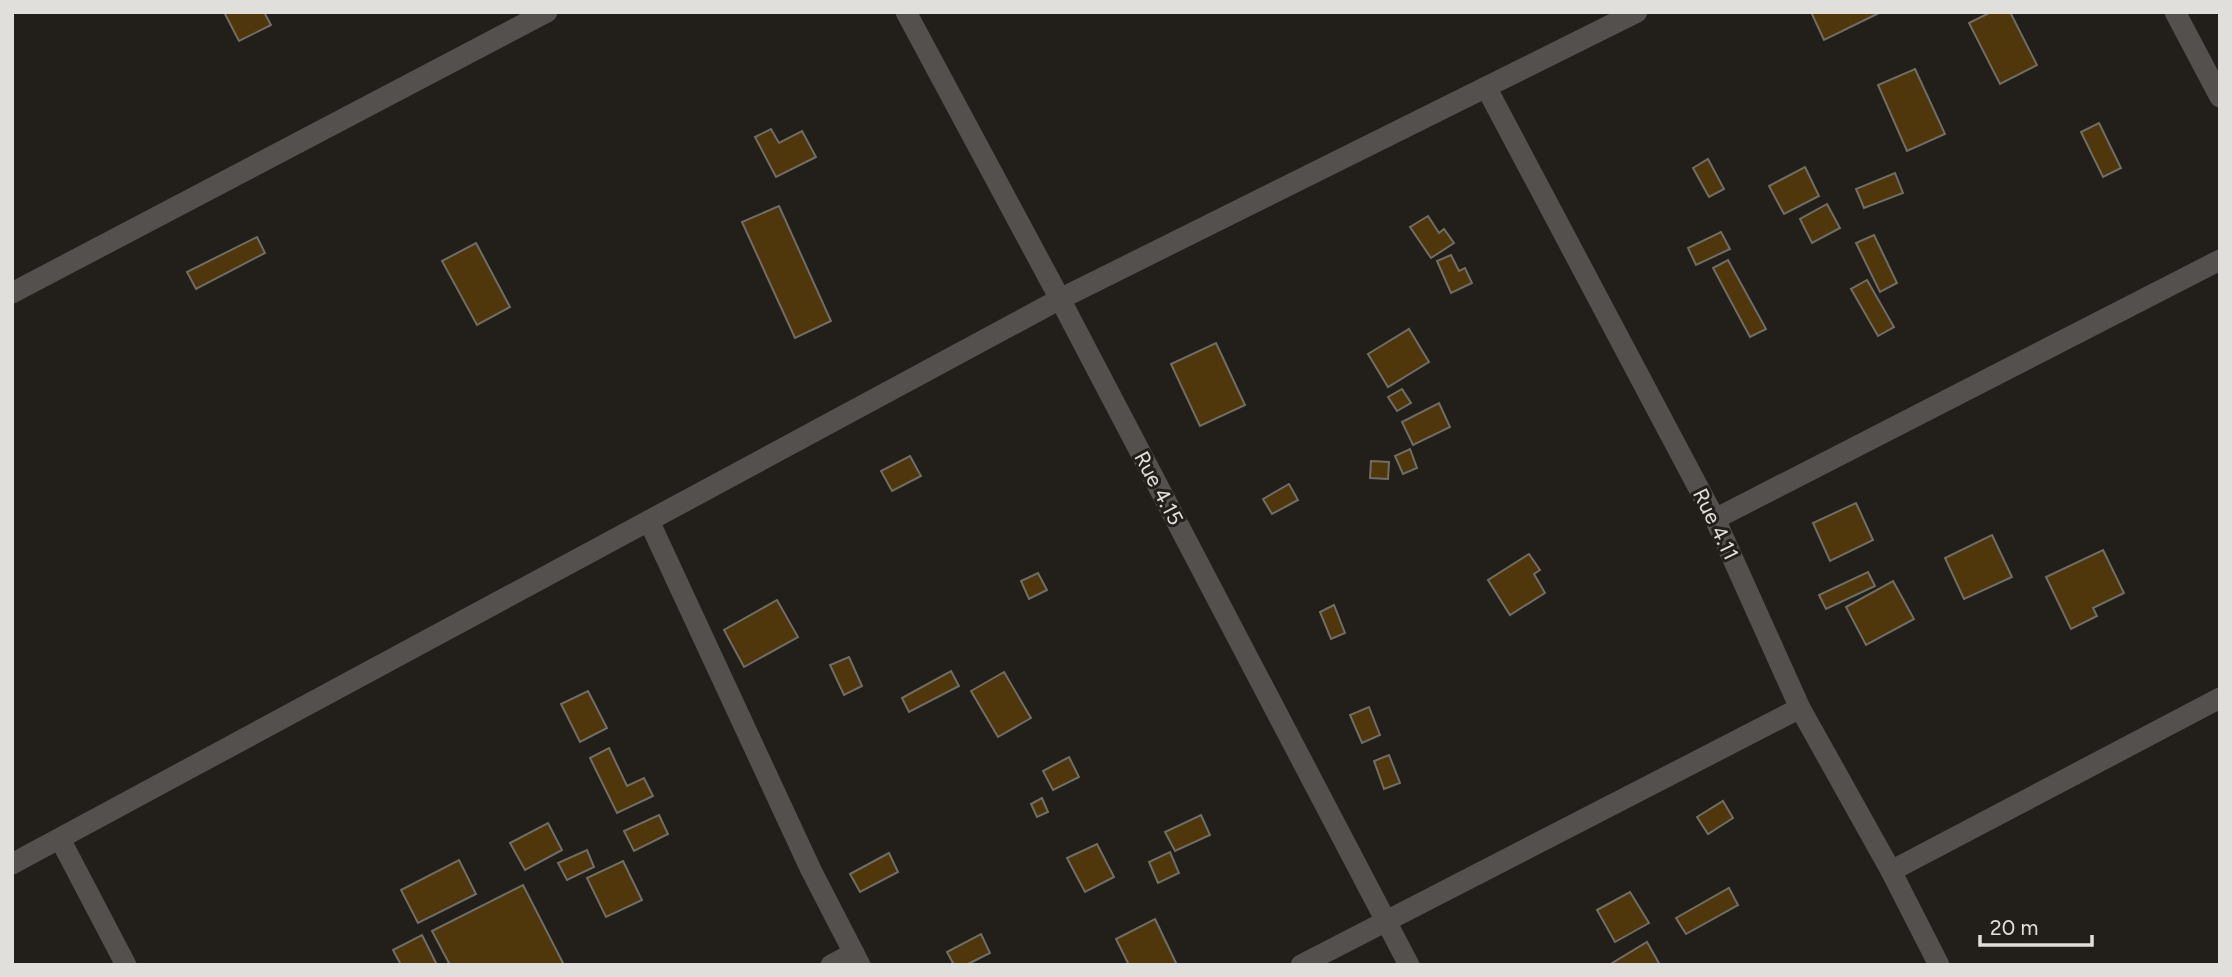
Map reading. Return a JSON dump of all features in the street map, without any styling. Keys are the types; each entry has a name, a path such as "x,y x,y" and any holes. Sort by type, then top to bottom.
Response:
{"street":[{"path":"12,293 547,12"},
{"name":"Rue 4.15","path":"906,12 1060,299 1409,965"},
{"path":"12,864 1060,299 1637,12"},
{"path":"2175,12 2220,97"},
{"name":"Rue 4.11","path":"1486,87 1715,519 1800,708 1939,965"},
{"path":"1715,519 2220,260"},
{"path":"649,521 811,870 857,959 831,965"},
{"path":"1891,872 2220,698"},
{"path":"1301,965 1800,708"},
{"path":"60,839 125,965"}],"building":[{"path":"224,12 264,12 271,25 239,41"},
{"path":"1811,12 1881,12 1824,40"},
{"path":"1991,12 2010,12 2037,65 2000,84 1969,23"},
{"path":"1915,69 1945,134 1907,151 1878,85"},
{"path":"2099,123 2121,168 2103,177 2081,132"},
{"path":"771,129 779,143 802,131 816,157 776,177 755,137"},
{"path":"1708,159 1724,189 1709,197 1693,168"},
{"path":"1805,167 1819,196 1784,214 1769,186"},
{"path":"1895,173 1903,193 1864,208 1856,189"},
{"path":"1827,204 1840,228 1812,243 1800,219"},
{"path":"779,206 831,321 795,338 742,222"},
{"path":"1428,216 1439,233 1444,229 1454,243 1431,258 1410,227"},
{"path":"1721,232 1730,249 1696,265 1688,248"},
{"path":"1874,235 1897,283 1880,292 1856,243"},
{"path":"257,237 265,253 196,289 187,272"},
{"path":"476,243 510,307 477,325 442,261"},
{"path":"1451,255 1459,271 1465,268 1472,283 1451,293 1437,261"},
{"path":"1728,260 1766,329 1750,337 1713,268"},
{"path":"1867,280 1894,327 1878,336 1851,289"},
{"path":"1409,329 1429,362 1388,387 1368,354"},
{"path":"1216,343 1245,405 1200,426 1171,364"},
{"path":"1402,389 1411,403 1397,411 1388,397"},
{"path":"1439,403 1450,427 1413,445 1402,422"},
{"path":"1410,449 1417,468 1403,474 1395,456"},
{"path":"910,456 921,476 892,491 881,471"},
{"path":"1371,461 1389,462 1388,479 1370,478"},
{"path":"1289,484 1298,500 1272,514 1263,499"},
{"path":"1856,503 1873,540 1830,561 1813,523"},
{"path":"1992,535 2012,577 1964,599 1945,558"},
{"path":"2103,550 2124,593 2093,608 2097,616 2071,629 2046,577"},
{"path":"1529,554 1540,570 1534,574 1545,593 1510,615 1488,580"},
{"path":"1868,572 1875,586 1826,609 1819,595"},
{"path":"1038,573 1047,590 1029,599 1021,581"},
{"path":"1893,581 1914,619 1866,645 1846,607"},
{"path":"777,600 798,637 744,667 724,630"},
{"path":"1334,605 1345,633 1331,639 1320,612"},
{"path":"849,657 862,686 844,695 830,665"},
{"path":"951,671 959,686 909,712 902,698"},
{"path":"1004,672 1031,718 998,737 971,691"},
{"path":"588,691 607,728 580,742 561,704"},
{"path":"1369,707 1380,735 1362,743 1350,715"},
{"path":"609,748 627,786 644,778 653,796 617,813 590,758"},
{"path":"1389,755 1400,783 1384,789 1374,761"},
{"path":"1069,757 1079,777 1053,790 1043,771"},
{"path":"1042,798 1048,812 1037,817 1031,804"},
{"path":"1723,801 1733,818 1708,834 1697,817"},
{"path":"659,815 668,834 634,851 624,831"},
{"path":"1201,815 1210,835 1175,851 1165,832"},
{"path":"548,823 562,850 525,870 510,843"},
{"path":"1097,844 1114,877 1085,892 1067,858"},
{"path":"587,850 594,867 567,880 558,863"},
{"path":"1170,852 1179,873 1158,883 1149,862"},
{"path":"889,853 898,872 860,892 850,874"},
{"path":"459,860 476,894 418,923 401,890"},
{"path":"623,861 642,900 606,917 587,878"},
{"path":"523,885 564,965 450,965 432,931"},
{"path":"1729,888 1738,905 1686,934 1676,918"},
{"path":"1630,892 1649,923 1615,942 1597,910"},
{"path":"1155,919 1177,965 1129,965 1116,939"},
{"path":"981,934 990,953 966,965 954,965 947,952"},
{"path":"422,935 437,965 401,965 393,950"},
{"path":"1647,942 1660,965 1609,965"}]}
